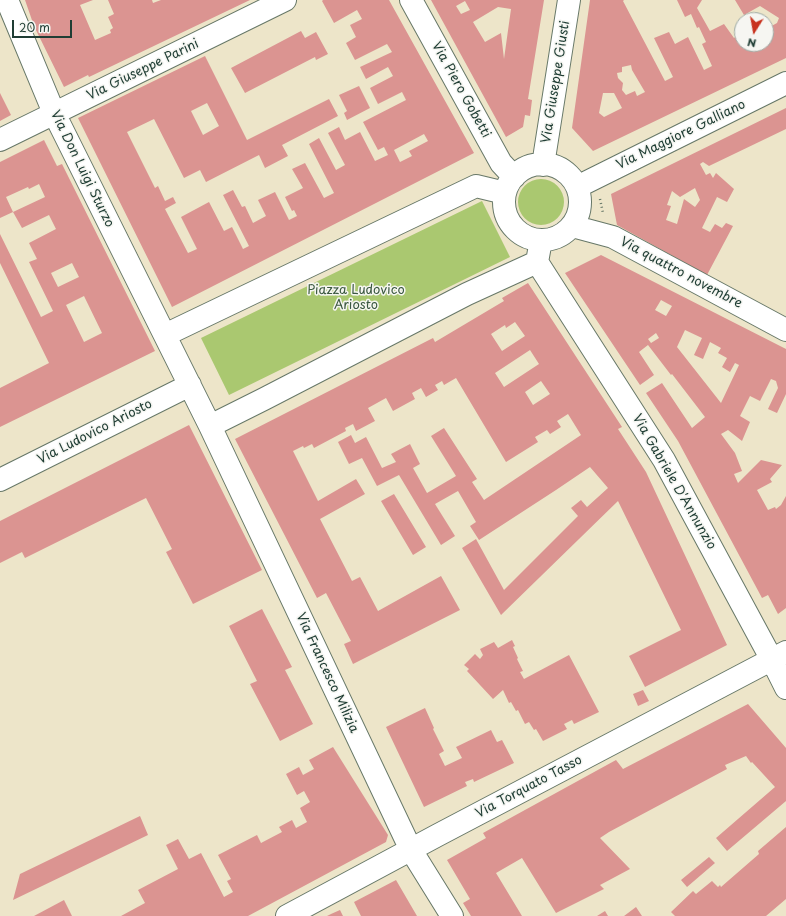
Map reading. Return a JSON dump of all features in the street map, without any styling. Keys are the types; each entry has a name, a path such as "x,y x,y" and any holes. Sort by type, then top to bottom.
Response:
{"street":[{"name":"Via Don Luigi Sturzo","path":"6,0 54,113 165,335"},
{"name":"Via Giuseppe Parini","path":"0,140 285,0"},
{"name":"Via Piero Gobetti","path":"411,0 501,163 510,185"},
{"name":"Via Giuseppe Giusti","path":"543,165 569,0"},
{"name":"Via Maggiore Galliano","path":"577,187 786,83"},
{"path":"543,165 554,166 571,178 577,187 580,207 572,226 563,234 541,240 530,238 520,233 512,225 506,215 504,204 510,185 522,170 532,166 543,165"},
{"path":"510,185 476,186 165,335 210,426 467,294 537,262 541,240"},
{"name":"Via quattro novembre","path":"572,226 613,237 786,330"},
{"name":"Via Gabriele D'Annunzio","path":"537,262 664,460 779,656 786,688"},
{"name":"Via Ludovico Ariosto","path":"0,480 190,385"},
{"name":"Via Francesco Milizia","path":"210,426 411,850 452,916"},
{"name":"Via Torquato Tasso","path":"287,916 779,656"}],"green space":[{"path":"541,179 554,183 560,189 564,202 560,215 554,221 541,225 528,221 522,215 518,202 522,189 528,183"},
{"name":"Piazza Ludovico Ariosto","path":"482,201 510,257 229,395 201,338"}],"building":[{"path":"25,0 93,0 80,5 95,40 111,33 110,30 113,28 108,17 114,14 108,0 152,0 153,3 161,0 250,0 89,77 88,75 64,87 34,26"},
{"path":"389,0 474,153 172,307 78,118 205,56 247,140 329,99 338,116 282,145 288,156 265,168 259,155 206,182 200,170 184,178 154,119 127,132 155,188 158,186 165,201 173,197 176,203 165,209 188,253 197,249 181,217 209,202 224,231 232,227 243,249 249,246 223,195 233,190 242,207 245,206 253,223 266,216 258,200 275,192 289,220 297,216 294,210 292,211 285,197 303,188 292,169 305,163 324,198 334,193 309,144 319,138 336,170 345,165 328,133 339,127 345,140 360,132 375,161 388,155 384,147 378,150 363,122 406,100 402,92 378,104 370,88 393,76 388,67 366,79 360,67 392,52 387,44 355,60 346,43 356,37 350,25 362,19 357,10 334,23 322,1","holes":["207,103 219,126 203,135 191,111","424,134 428,141 409,151 412,156 400,162 394,150"]},
{"path":"431,0 544,0 528,99 532,100 530,116 525,115 523,127 506,137","holes":["465,1 470,10 461,14 456,6","498,7 511,9 504,59 501,33 485,42 473,22"]},
{"path":"590,0 624,0 623,1 665,81 673,77 654,38 669,32 675,44 688,37 704,70 712,66 702,44 706,42 699,27 697,28 691,14 685,17 677,0 702,0 697,8 710,31 724,24 734,38 734,52 774,52 774,25 777,23 779,18 774,15 774,12 770,12 760,6 749,12 742,12 735,0 786,0 786,58 593,151 572,128","holes":["631,65 632,70 645,92 637,96 635,91 626,95 622,90 623,83 618,78 617,73 622,72 622,67","603,93 614,93 622,108 604,117 599,113"]},
{"path":"301,31 305,38 316,32 328,54 316,60 315,57 245,93 231,68"},
{"path":"359,86 370,108 347,120 344,113 347,111 339,95"},
{"path":"0,93 11,115 0,121"},
{"path":"786,108 786,129 709,166 703,162 700,164 706,175 710,173 713,178 716,173 734,189 727,202 717,197 702,228 710,232 715,224 722,228 726,223 733,226 707,275 617,225 611,194","holes":["695,188 700,200 695,207 684,199 677,224 666,220 671,206 667,205 672,191 680,197"]},
{"path":"44,140 57,166 62,164 155,351 0,427 0,388 49,363 0,263 0,234 41,317 53,311 29,262 37,259 29,243 56,229 49,215 22,228 13,212 0,218 0,162","holes":["39,184 45,197 13,212 6,197 28,187 29,189","72,263 79,277 58,287 51,273","84,296 102,333 84,342 66,305"]},
{"path":"601,255 786,349 786,394 777,413 768,409 778,388 776,381 771,379 760,401 750,396 740,416 750,422 742,441 728,430 721,434 735,453 742,471 734,474 738,483 761,460 782,465 770,479 772,482 757,490 768,510 775,507 776,509 781,505 786,496 786,608 778,614 768,595 762,598 678,441 646,393 662,383 692,428 705,417 648,345 639,352 654,375 640,385 565,273","holes":["661,300 672,306 666,316 655,310","685,330 702,338 694,355 703,359 710,342 721,348 718,353 727,358 722,367 730,372 735,363 739,365 721,403 677,347","656,333 659,338 651,343 648,339"]},
{"path":"528,283 622,427 618,429 646,472 727,645 645,687 629,656 681,630 618,501 501,615 462,548 476,539 504,590 578,516 571,508 581,500 587,507 608,488 590,467 479,540 470,526 476,522 458,491 435,504 455,536 441,545 399,475 377,486 362,458 349,464 338,442 351,435 355,443 366,437 382,468 396,462 391,454 410,444 420,464 413,468 427,493 456,476 431,436 444,428 477,479 472,482 484,500 581,435 568,414 557,421 561,427 550,434 547,430 535,437 538,442 506,462 456,378 444,385 442,381 435,385 438,390 426,397 421,388 412,393 415,399 393,411 386,398 368,408 375,421 356,431 353,424 345,428 346,431 314,448 312,444 304,448 303,446 293,451 318,501 356,479 365,494 320,519 352,581 360,577 378,611 441,576 460,610 353,664 344,644 351,641 326,593 317,598 235,439 433,338 435,342 504,301 502,298","holes":["515,322 525,336 502,351 491,334 505,325 506,328","530,350 539,364 504,387 495,373","541,381 550,394 533,405 525,392"]},
{"path":"189,425 262,570 193,604 166,552 172,549 146,498 25,558 22,552 0,563 0,521"},
{"path":"394,494 426,547 413,555 381,501"},
{"path":"262,609 292,667 285,670 313,724 280,741 250,684 257,681 229,626"},
{"path":"512,640 515,646 513,647 518,658 517,659 523,671 520,672 524,679 569,655 599,712 574,724 572,720 564,724 567,729 543,741 536,729 534,730 529,722 525,724 518,710 516,711 511,702 509,703 503,690 493,699 467,671 469,669 464,665 475,654 480,659 483,655 480,649 494,642 498,648"},
{"path":"643,690 649,701 638,706 633,694"},
{"path":"748,704 786,748 786,801 727,851 716,838 775,787 746,756 725,765 727,769 600,838 630,869 600,885 604,889 556,913 522,858 496,873 522,916 471,916 463,903 470,899 447,860 486,838 483,833 616,760 623,769"},
{"path":"425,708 444,751 439,754 445,766 462,758 456,747 491,730 497,742 502,740 514,763 474,782 473,779 465,782 467,786 424,807 386,727"},
{"path":"333,747 388,835 386,842 248,916 121,916 145,903 138,890 178,869 166,845 178,839 189,859 201,853 224,897 233,892 227,881 231,879 218,855 257,835 261,843 282,832 279,827 292,820 296,828 307,822 300,808 310,802 304,791 297,795 286,774 299,767 303,775 314,769 309,760"},
{"path":"140,816 148,835 13,900 20,874"},
{"path":"786,827 786,899 766,916 675,916 671,912 693,891 696,894 712,881 718,887 720,885 721,887 759,854 758,851"},
{"path":"709,857 715,863 687,887 681,880"},
{"path":"396,880 417,916 361,916 354,902"},
{"path":"64,900 72,916 34,916"},
{"path":"636,907 642,916 624,916"},
{"path":"340,910 343,916 327,916 331,914"},
{"path":"605,911 608,916 597,916"}]}
